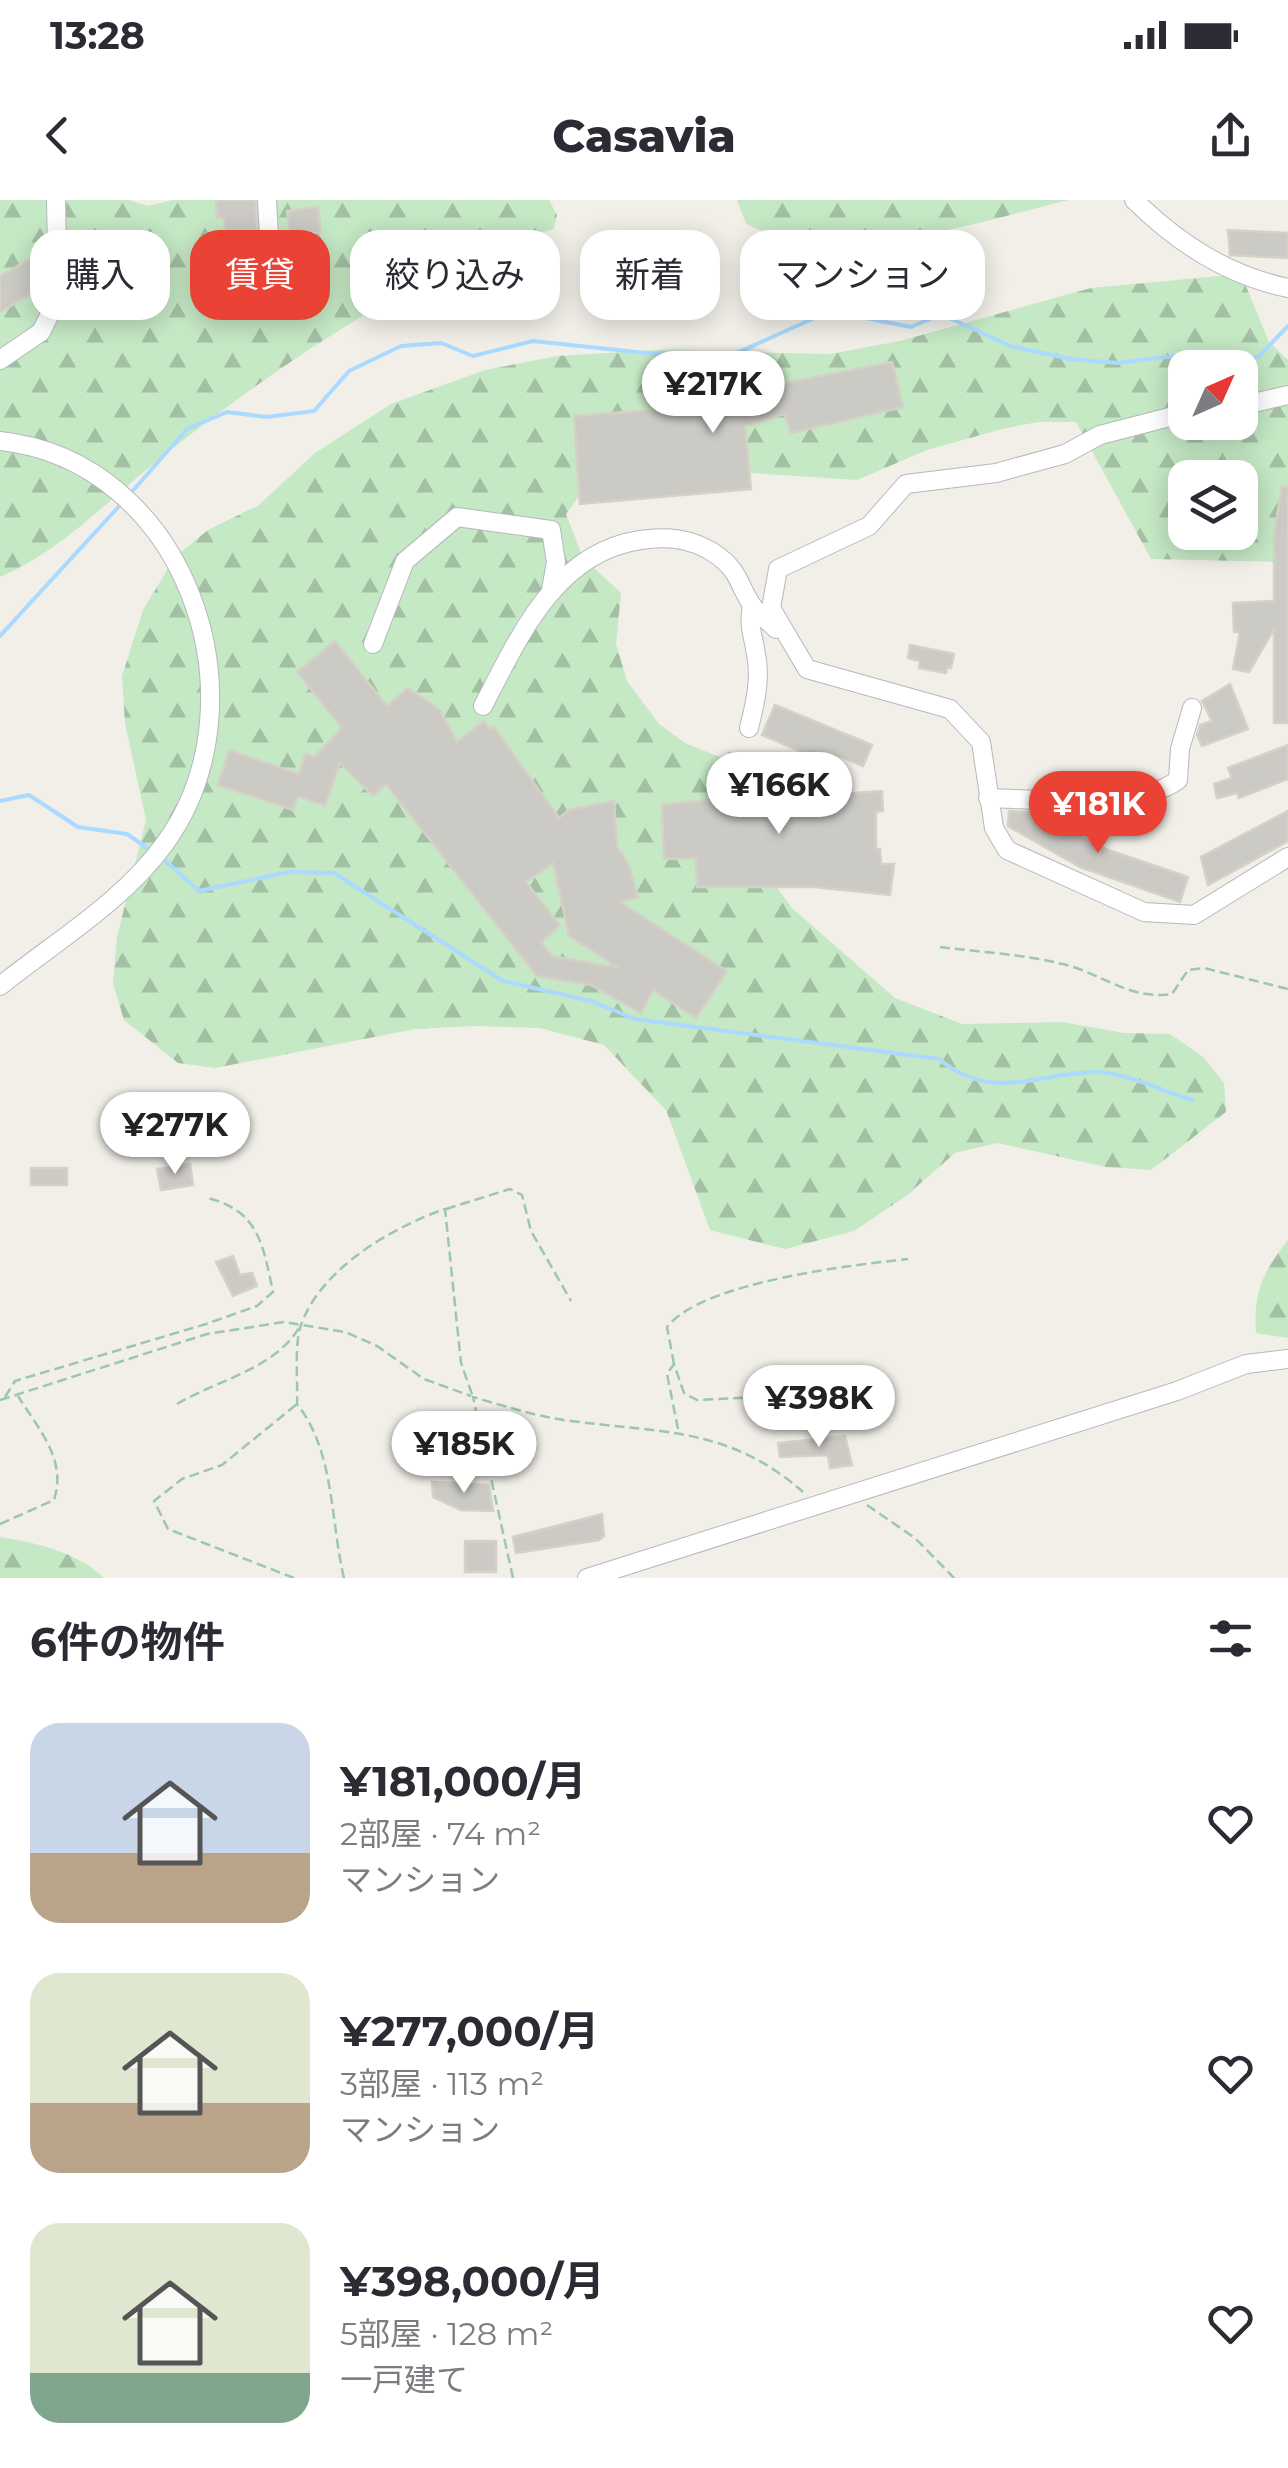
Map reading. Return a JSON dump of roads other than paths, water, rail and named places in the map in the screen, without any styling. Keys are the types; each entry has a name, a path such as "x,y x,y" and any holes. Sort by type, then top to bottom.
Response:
{"street":[{"path":"0,360 40,332 58,298 56,200"},
{"path":"267,200 269,230"},
{"path":"1134,200 1190,250 1256,281 1288,288"},
{"path":"1258,402 1288,395"},
{"path":"1168,417 1100,435 1064,454 996,473 906,484 869,526 778,569 771,608 784,636 807,669 950,709 980,742 994,828 1007,850 1144,912 1194,916 1288,858"},
{"path":"0,986 109,902 167,841 192,796 206,752 212,710 206,636 190,589 163,543 129,502 86,470 8,442"},
{"path":"372,644 404,561 457,516 551,530 556,562 551,590"},
{"path":"483,706 551,590 592,554 612,544 682,538 715,554 742,580 752,606 784,636"},
{"path":"749,728 758,692 757,656 748,624 752,606"},
{"path":"988,798 1069,801 1162,792 1178,780 1180,750 1192,708"},
{"path":"587,1578 1160,1396 1246,1364 1288,1360"}],"waterway":[{"path":"129,495 187,429 227,412 267,417 314,411 349,371 401,346 441,343 473,356 533,341 693,358 730,356 830,311 911,327 941,314 1010,346 1070,359 1118,363 1174,356 1225,364 1258,357 1288,326"},
{"path":"0,636 123,502"},
{"path":"0,801 29,795 78,827 127,834 150,850"},
{"path":"162,858 199,891 289,872 334,873 503,981 591,1001 635,1019 939,1059 959,1072 996,1083 1106,1073 1192,1100"}]}
